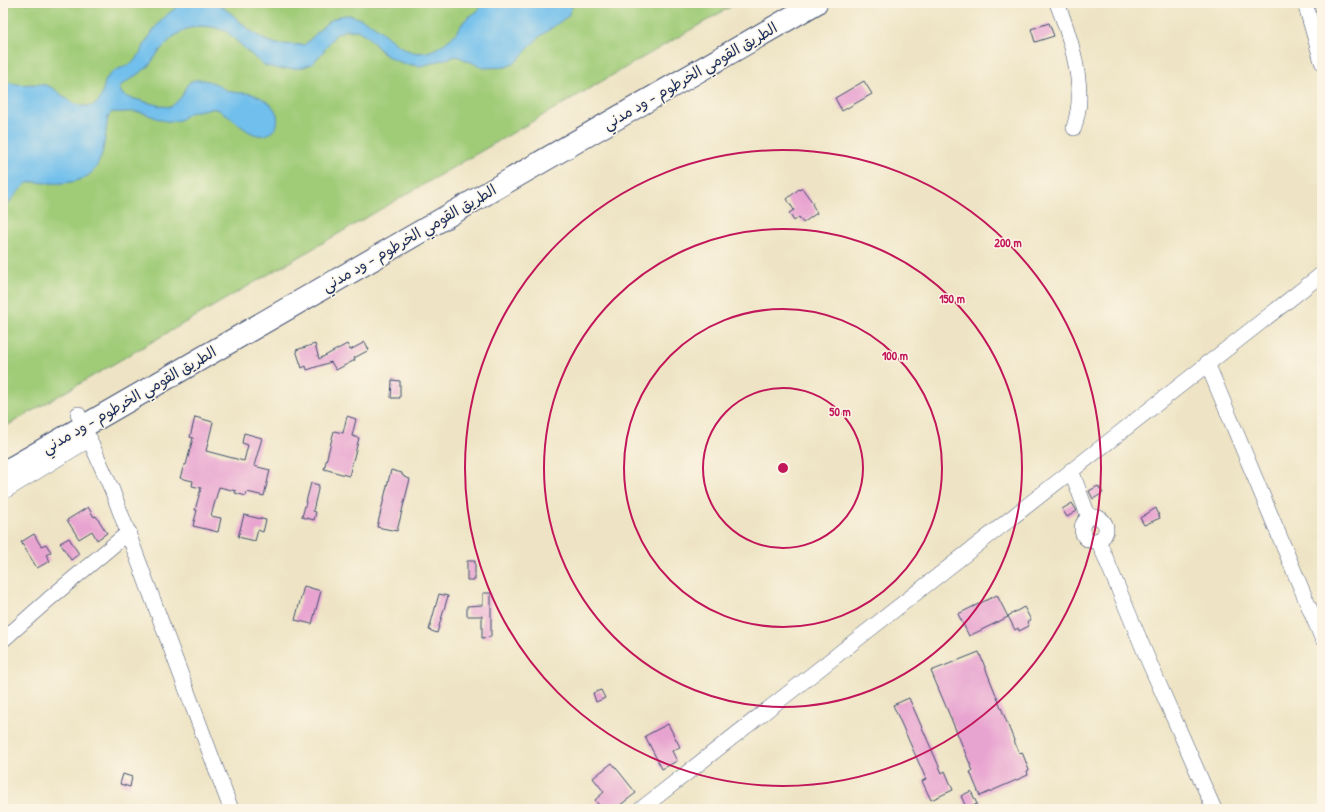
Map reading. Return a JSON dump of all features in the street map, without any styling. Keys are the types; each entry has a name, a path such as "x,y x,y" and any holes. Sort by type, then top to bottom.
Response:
{"highway":[{"name":"الطريق القومي الخرطوم - ود مدني","path":"3,457 84,426 787,3"},
{"name":"الطريق القومي الخرطوم - ود مدني","path":"3,473 816,3"}],"street":[{"path":"1057,3 1071,42 1077,75 1079,101 1074,128"},
{"path":"1305,3 1322,62"},
{"path":"641,809 1322,274"},
{"path":"1207,363 1322,638"},
{"path":"3,492 84,426 129,532 231,809"},
{"path":"1071,470 1089,518 1083,525 1083,533 1091,541 1098,540 1149,662 1214,809"},
{"path":"3,640 129,532"}],"green space":[{"path":"3,3 737,3 3,428"}],"water":[{"path":"184,3 217,3 248,29 263,39 276,44 304,45 335,18 350,15 377,28 403,48 418,53 435,49 447,41 457,32 467,18 477,12 482,3 573,4 568,16 539,37 515,63 506,67 484,68 457,56 421,66 405,64 384,54 367,36 357,30 345,30 335,35 312,64 301,68 280,69 266,66 255,58 226,31 213,27 200,26 186,29 173,37 160,50 148,67 119,87 122,94 127,97 161,106 171,107 182,96 190,82 195,80 209,81 229,91 252,94 267,101 277,114 278,119 274,130 264,135 252,133 216,109 195,111 176,121 160,120 139,112 112,112 108,116 101,158 96,168 89,175 79,180 65,183 28,183 3,209 3,80 14,84 45,85 56,90 76,104 81,106 93,105 99,100 109,75 133,62 158,25 172,10"}],"building":[{"path":"1049,23 1054,36 1035,42 1031,29"},
{"path":"864,81 872,94 842,111 835,98"},
{"path":"802,188 813,203 812,204 817,213 803,223 799,217 794,221 789,213 794,210 787,199"},
{"path":"365,342 369,350 354,358 355,360 336,370 331,362 307,370 306,366 302,368 296,350 315,344 319,359 347,344 350,350"},
{"path":"392,380 400,381 400,398 391,398"},
{"path":"347,416 356,419 352,436 359,438 349,476 324,469 334,431 343,433"},
{"path":"195,417 213,422 206,451 244,461 248,445 242,443 244,433 262,438 254,466 270,470 264,496 247,492 246,496 235,493 236,491 219,487 211,516 221,518 218,532 193,526 197,510 195,510 201,488 192,486 193,481 180,478 184,465 186,465 193,438 190,437"},
{"path":"391,470 402,473 404,477 410,479 397,531 377,527"},
{"path":"311,483 319,485 313,511 316,512 314,520 302,517"},
{"path":"1098,486 1103,493 1093,499 1089,491"},
{"path":"1072,503 1077,511 1067,517 1062,509"},
{"path":"88,507 107,533 97,540 92,531 79,539 67,520"},
{"path":"1156,508 1160,518 1144,525 1140,518"},
{"path":"244,515 266,520 263,532 258,530 255,541 238,537"},
{"path":"34,534 41,546 46,544 51,552 46,555 50,561 37,568 21,542"},
{"path":"69,538 79,554 71,560 60,543"},
{"path":"467,561 475,561 475,580 467,580"},
{"path":"304,586 321,591 312,624 295,620"},
{"path":"483,593 491,593 491,637 482,638 482,616 467,616 467,606 483,605"},
{"path":"439,594 448,596 437,633 429,630"},
{"path":"997,595 1008,617 969,636 958,614"},
{"path":"1024,607 1031,620 1027,622 1029,626 1019,631 1018,628 1015,630 1008,616"},
{"path":"979,652 1019,753 1022,752 1029,770 1027,771 1028,775 980,796 970,772 973,771 931,671"},
{"path":"601,690 605,698 596,702 593,693"},
{"path":"909,698 942,773 945,771 953,790 931,800 922,781 926,779 893,705"},
{"path":"668,724 680,747 672,751 677,761 662,769 645,736"},
{"path":"612,763 636,793 615,809 602,809 595,800 604,792 593,778"},
{"path":"123,774 132,777 130,787 120,784"},
{"path":"971,791 977,804 967,809 961,796"}]}
